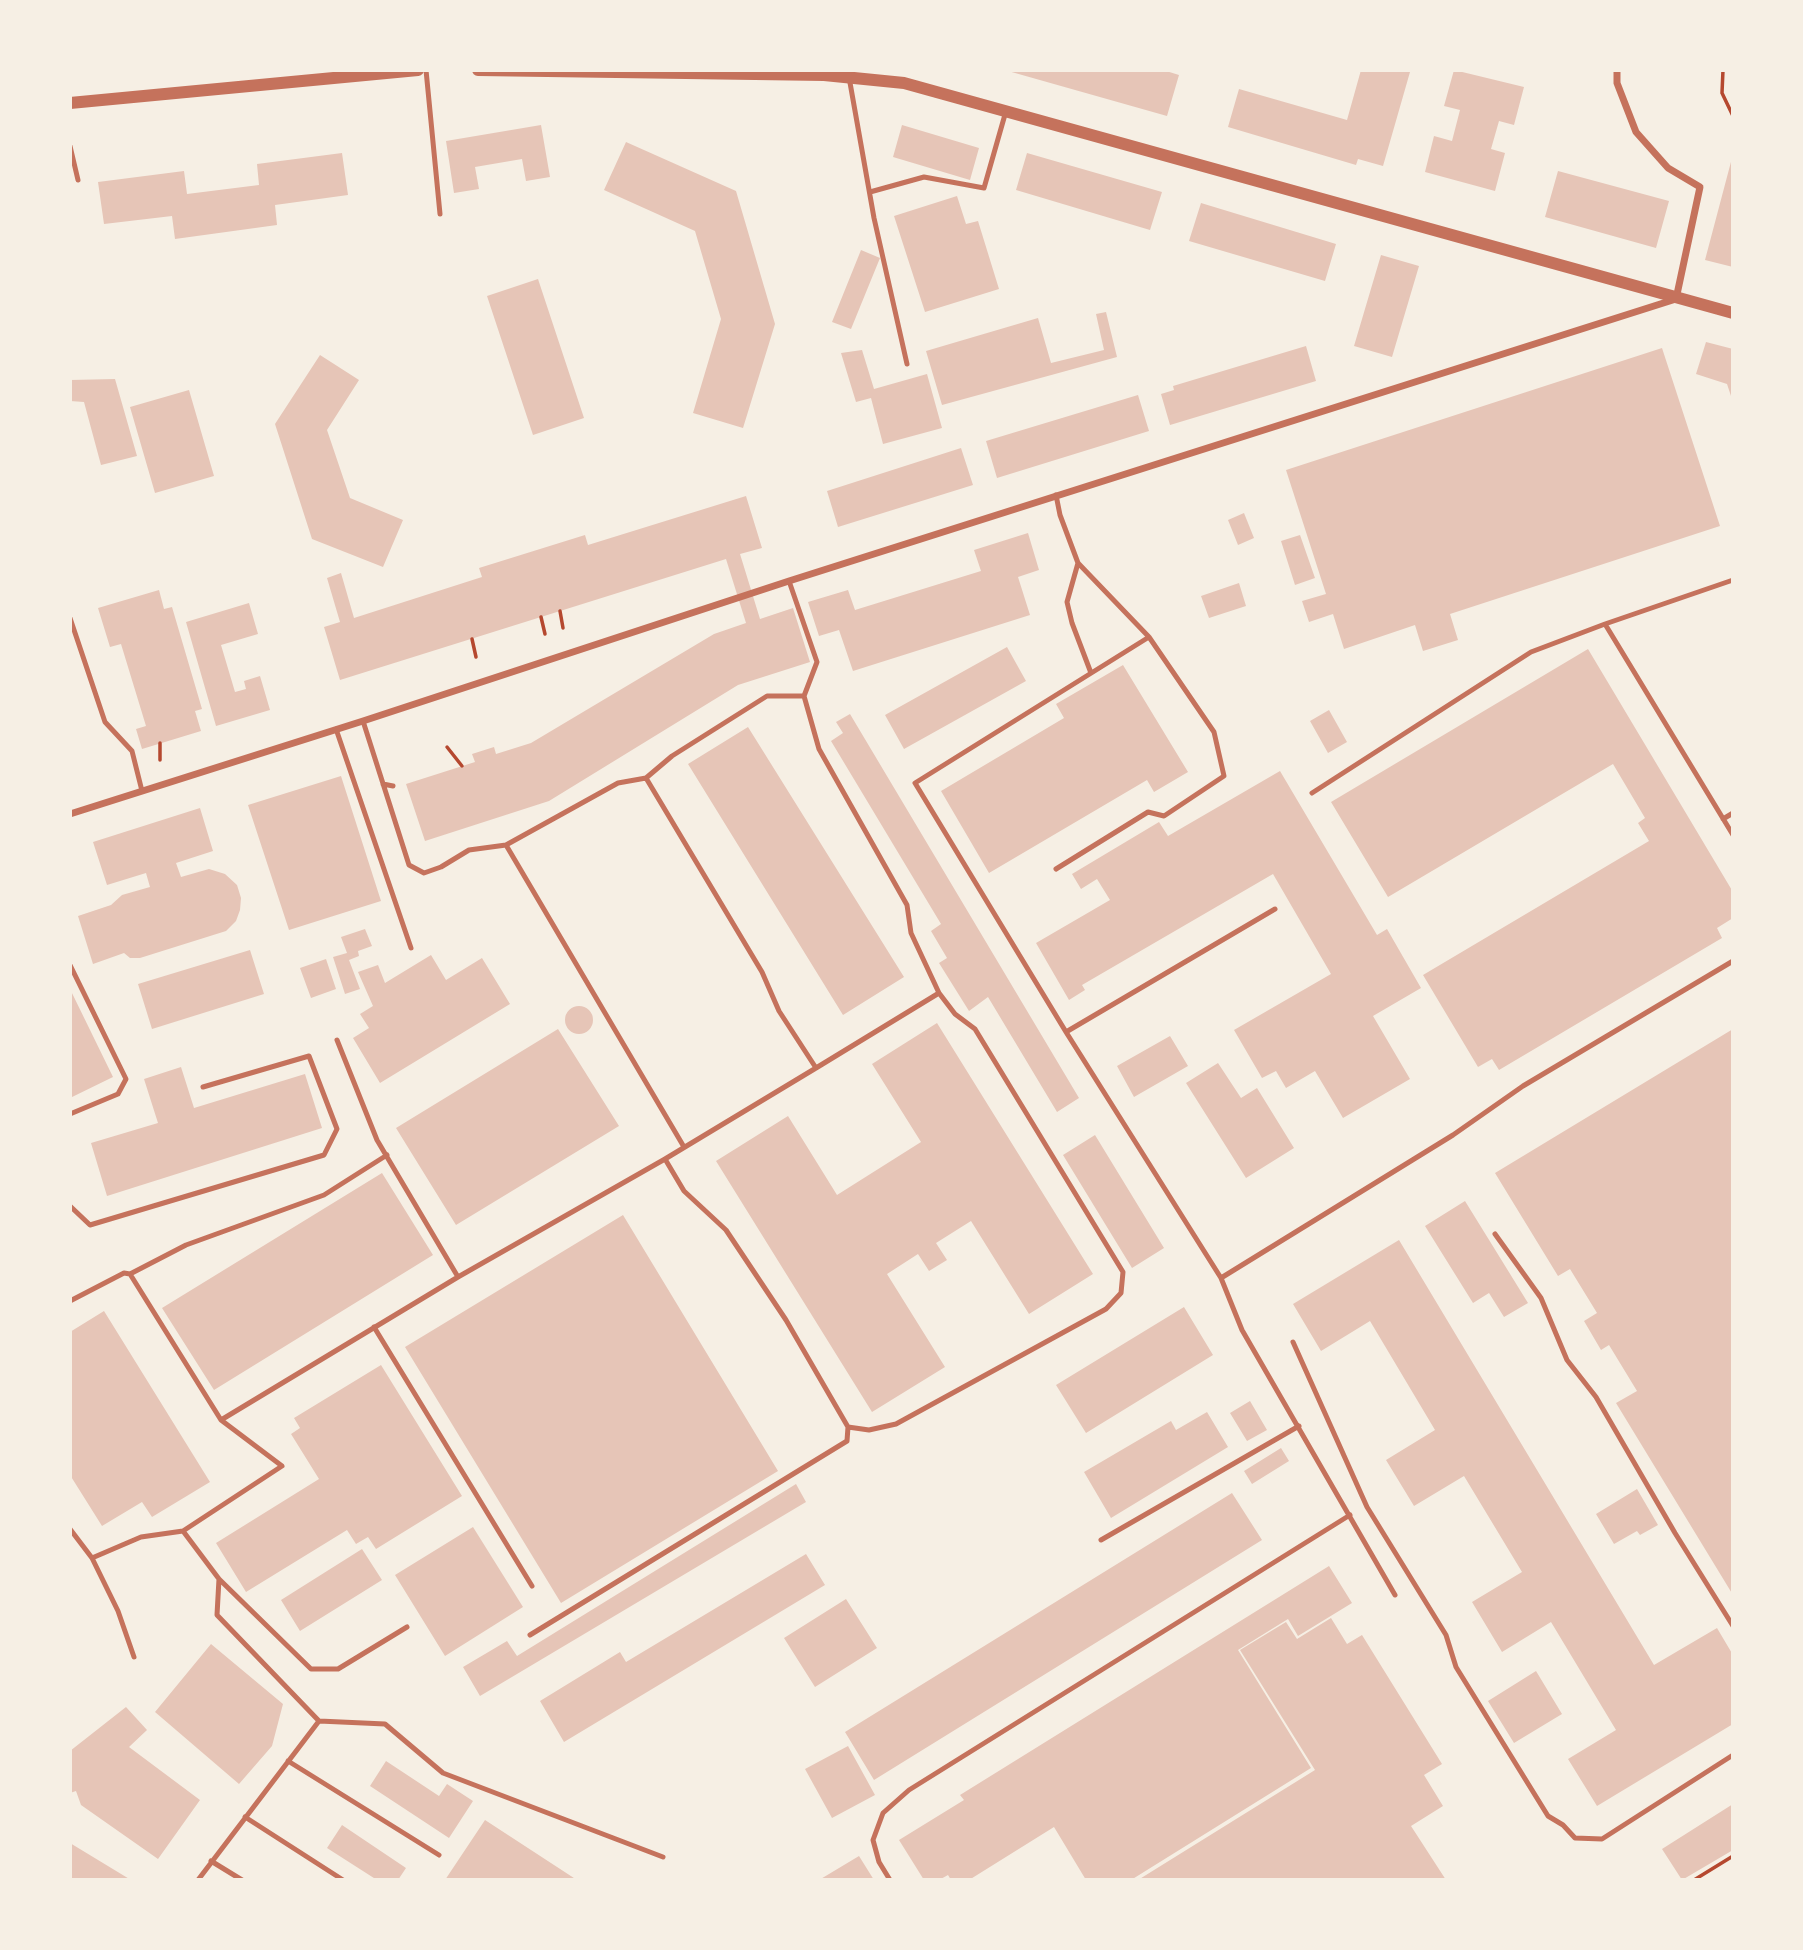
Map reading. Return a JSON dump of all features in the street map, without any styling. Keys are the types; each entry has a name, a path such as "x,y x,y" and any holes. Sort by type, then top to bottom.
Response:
{"street":[{"path":"70,103 418,70"},
{"path":"478,70 810,75 904,83 1733,313"},
{"path":"1617,70 1617,83 1636,132 1668,168 1700,187 1676,299"},
{"path":"70,814 1056,495 1676,299"}],"lane":[{"path":"426,70 440,214"},
{"path":"849,77 907,364"},
{"path":"870,191 924,177 984,188 1006,111"},
{"path":"70,146 78,180"},
{"path":"1056,495 1078,564 1149,637 1214,732 1224,776 1164,816 1148,812 1056,869"},
{"path":"1078,564 1067,602 1091,673"},
{"path":"1312,793 1531,652 1733,580"},
{"path":"789,581 817,662 804,696 819,749 907,905 911,933 939,993 955,1014 975,1029 1123,1272 1121,1293 1107,1309 896,1424 869,1430 848,1427"},
{"path":"70,618 105,722 132,751 142,791"},
{"path":"1605,624 1733,835"},
{"path":"1149,637 915,783 1220,1278 1242,1330 1395,1595"},
{"path":"363,721 410,865 424,873 441,867 469,850 506,845 618,783 646,778 672,756 767,696 804,696"},
{"path":"336,729 411,948"},
{"path":"646,778 762,972 779,1011 816,1068"},
{"path":"383,784 393,786"},
{"path":"1723,819 1733,813"},
{"path":"506,845 684,1147"},
{"path":"1066,1032 1275,909"},
{"path":"1220,1278 1453,1135 1523,1086 1733,961"},
{"path":"70,965 126,1079 118,1094 70,1114"},
{"path":"222,1420 457,1276 665,1159 939,993"},
{"path":"337,1040 377,1140 457,1276"},
{"path":"70,1206 90,1225 324,1154 337,1129 309,1056 203,1087"},
{"path":"70,1301 186,1245 324,1195 387,1155"},
{"path":"530,1635 847,1441 848,1427 786,1320 726,1230 684,1191 665,1159"},
{"path":"1495,1234 1541,1298 1567,1360 1595,1397 1733,1626"},
{"path":"92,1558 141,1537 183,1531 282,1466 222,1420 130,1274"},
{"path":"374,1327 532,1586"},
{"path":"1293,1342 1367,1507 1446,1635 1457,1667 1548,1816 1563,1825 1575,1838 1602,1839 1733,1755"},
{"path":"1101,1540 1299,1426"},
{"path":"890,1880 879,1862 873,1840 883,1813 909,1790 1350,1515"},
{"path":"70,1529 92,1558 118,1611 134,1657"},
{"path":"183,1531 219,1579 310,1669 338,1669 407,1627"},
{"path":"219,1579 217,1615 319,1721 385,1724 443,1773 663,1857"},
{"path":"198,1880 319,1721"},
{"path":"288,1761 439,1855"},
{"path":"244,1817 343,1880"},
{"path":"211,1861 242,1880"}],"path":[{"path":"1723,70 1722,93 1733,116"},
{"path":"560,611 564,628"},
{"path":"541,617 545,634"},
{"path":"472,639 476,657"},
{"path":"160,744 160,760"},
{"path":"447,747 462,766"},
{"path":"1695,1880 1733,1856"}],"building":[{"path":"1163,70 1179,75 1167,116 1008,71"},
{"path":"1361,70 1410,72 1383,166 1358,159 1356,165 1228,127 1239,89 1347,120"},
{"path":"1454,70 1524,87 1514,125 1499,121 1491,149 1505,153 1495,191 1425,172 1434,136 1452,141 1460,110 1444,106"},
{"path":"541,125 550,177 526,181 522,159 475,167 479,189 454,193 446,141"},
{"path":"902,125 979,148 970,180 893,157"},
{"path":"626,142 736,191 775,324 743,428 693,413 721,319 695,231 604,190"},
{"path":"342,153 348,195 275,205 277,225 175,239 172,216 104,224 98,182 184,171 187,194 259,185 257,164"},
{"path":"1027,153 1162,192 1150,230 1016,190"},
{"path":"1733,158 1733,267 1705,260"},
{"path":"1558,171 1669,201 1656,248 1545,217"},
{"path":"957,196 966,224 978,221 999,289 925,312 894,216"},
{"path":"1201,203 1336,244 1325,281 1189,241"},
{"path":"861,250 880,258 851,329 832,322"},
{"path":"1381,255 1419,266 1392,357 1354,346"},
{"path":"538,279 584,418 533,435 487,296"},
{"path":"1106,312 1117,357 942,405 926,351 1038,318 1051,363 1104,350 1096,314"},
{"path":"1706,342 1733,349 1733,402 1727,384 1696,374"},
{"path":"1306,346 1316,381 1170,425 1161,394 1174,390 1173,386"},
{"path":"1662,348 1720,526 1450,614 1458,640 1423,651 1415,625 1344,649 1333,614 1309,622 1302,601 1326,594 1286,470"},
{"path":"862,350 874,389 927,374 942,428 883,444 871,398 856,402 841,353"},
{"path":"320,355 359,380 327,430 350,498 403,520 383,567 312,539 275,424"},
{"path":"115,379 137,456 101,465 84,402 70,401 70,380"},
{"path":"189,390 214,476 155,493 130,407"},
{"path":"1138,395 1149,431 997,478 986,441"},
{"path":"961,448 973,485 838,527 827,491"},
{"path":"746,496 762,548 740,554 760,619 793,608 810,662 738,685 549,801 425,841 406,784 475,762 472,754 494,747 496,754 531,743 714,634 746,623 726,559 340,680 324,627 340,622 327,578 341,573 354,618 482,577 479,568 585,535 588,545"},
{"path":"1244,513 1254,538 1238,545 1228,520"},
{"path":"1028,533 1039,570 1018,577 1030,615 853,671 839,630 819,636 808,602 848,590 855,610 981,571 974,550"},
{"path":"1300,535 1315,578 1295,585 1281,541"},
{"path":"1239,583 1246,606 1209,618 1201,596"},
{"path":"159,590 164,609 172,607 202,709 195,711 201,731 142,749 136,729 146,726 121,644 110,647 98,608"},
{"path":"249,603 258,634 221,645 235,692 246,689 244,681 260,676 270,710 216,726 186,622"},
{"path":"1007,647 1026,681 904,749 885,715"},
{"path":"1588,649 1733,892 1733,918 1717,928 1722,938 1499,1070 1492,1059 1478,1067 1423,975 1649,841 1638,823 1645,818 1613,764 1388,897 1331,802"},
{"path":"1123,665 1188,772 1154,792 1147,780 989,873 941,791 1064,718 1056,704"},
{"path":"1329,710 1347,742 1328,753 1310,721"},
{"path":"850,714 1079,1098 1057,1112 988,997 969,1011 939,963 947,958 931,931 941,924 831,741 843,733 836,722"},
{"path":"748,727 904,977 843,1015 688,764"},
{"path":"1280,771 1377,935 1387,929 1421,988 1373,1016 1410,1079 1343,1118 1315,1071 1286,1088 1276,1071 1262,1078 1234,1030 1331,974 1273,874 1082,985 1085,990 1069,1000 1036,943 1110,900 1097,879 1081,889 1072,874 1159,822 1168,836"},
{"path":"341,776 381,901 289,930 248,805"},
{"path":"200,808 213,851 176,863 181,877 209,869 225,874 237,885 241,898 236,921 226,931 140,958 130,958 124,953 93,964 78,916 111,905 122,895 150,887 146,873 107,885 93,842"},
{"path":"365,929 372,946 358,951 359,956 349,960 360,989 345,994 333,957 347,953 341,937"},
{"path":"250,950 264,994 152,1029 138,984"},
{"path":"431,955 446,980 482,958 510,1004 380,1083 353,1038 369,1028 360,1014 373,1006 358,972 378,965 385,983"},
{"path":"326,959 336,989 311,998 300,968"},
{"path":"70,989 113,1077 70,1098"},
{"path":"579,1006 589,1010 593,1020 589,1030 579,1034 569,1030 565,1020 569,1010"},
{"path":"937,1023 1093,1274 1029,1314 971,1221 936,1243 947,1260 929,1271 918,1254 887,1274 945,1367 872,1412 716,1161 788,1116 837,1195 921,1142 872,1064"},
{"path":"558,1029 619,1126 456,1225 396,1128"},
{"path":"1733,1029 1733,1595 1616,1403 1637,1391 1609,1345 1601,1350 1584,1321 1597,1313 1570,1269 1558,1276 1495,1173"},
{"path":"1170,1036 1188,1066 1134,1097 1117,1066"},
{"path":"1218,1063 1241,1098 1257,1088 1294,1148 1246,1178 1186,1083"},
{"path":"181,1067 194,1108 305,1074 322,1128 107,1196 91,1143 158,1123 144,1079"},
{"path":"1095,1135 1164,1248 1132,1268 1063,1155"},
{"path":"382,1173 433,1255 214,1390 162,1308"},
{"path":"1465,1201 1528,1303 1504,1317 1489,1293 1473,1303 1425,1226"},
{"path":"623,1215 778,1471 561,1603 405,1347"},
{"path":"1399,1240 1654,1665 1717,1628 1733,1655 1733,1724 1597,1806 1568,1759 1616,1730 1551,1622 1502,1652 1472,1602 1522,1572 1464,1476 1414,1506 1386,1460 1435,1430 1370,1321 1321,1351 1293,1304"},
{"path":"1184,1307 1213,1355 1086,1433 1056,1385"},
{"path":"104,1311 210,1482 152,1517 142,1502 102,1526 70,1475 70,1332"},
{"path":"381,1365 462,1496 376,1549 368,1537 356,1544 347,1530 246,1592 216,1543 319,1479 291,1434 300,1428 294,1418"},
{"path":"1250,1401 1267,1430 1247,1441 1230,1413"},
{"path":"1207,1412 1228,1447 1111,1518 1084,1472 1171,1421 1176,1430"},
{"path":"1281,1448 1289,1461 1252,1484 1244,1471"},
{"path":"796,1484 806,1502 480,1696 463,1667 507,1641 517,1656"},
{"path":"1637,1489 1658,1525 1640,1535 1637,1531 1614,1544 1596,1514"},
{"path":"1232,1493 1262,1540 874,1780 845,1732"},
{"path":"473,1527 523,1607 445,1656 395,1575"},
{"path":"362,1549 382,1580 300,1631 281,1600"},
{"path":"806,1554 825,1585 564,1742 540,1701 620,1652 626,1662"},
{"path":"1329,1566 1352,1603 1298,1636 1288,1619 1238,1650 1311,1768 1131,1880 1086,1880 1054,1827 969,1880 951,1880 948,1875 939,1880 924,1880 899,1840 964,1800 960,1795"},
{"path":"846,1599 877,1648 815,1687 784,1638"},
{"path":"1331,1618 1347,1644 1362,1635 1442,1764 1424,1775 1443,1806 1411,1826 1446,1880 1138,1880 1315,1770 1240,1650 1286,1622 1297,1639"},
{"path":"211,1644 283,1704 272,1746 239,1784 155,1712"},
{"path":"1536,1671 1562,1714 1514,1743 1488,1701"},
{"path":"126,1707 147,1730 129,1747 200,1800 158,1859 81,1805 76,1791 70,1793 70,1751"},
{"path":"848,1746 875,1795 832,1818 805,1769"},
{"path":"386,1761 439,1796 447,1784 473,1801 449,1838 370,1786"},
{"path":"1733,1804 1733,1850 1682,1880 1662,1849"},
{"path":"485,1820 577,1880 445,1880"},
{"path":"342,1825 406,1868 398,1880 377,1880 327,1848"},
{"path":"70,1843 131,1880 70,1880"},
{"path":"859,1856 874,1880 819,1880"}]}
